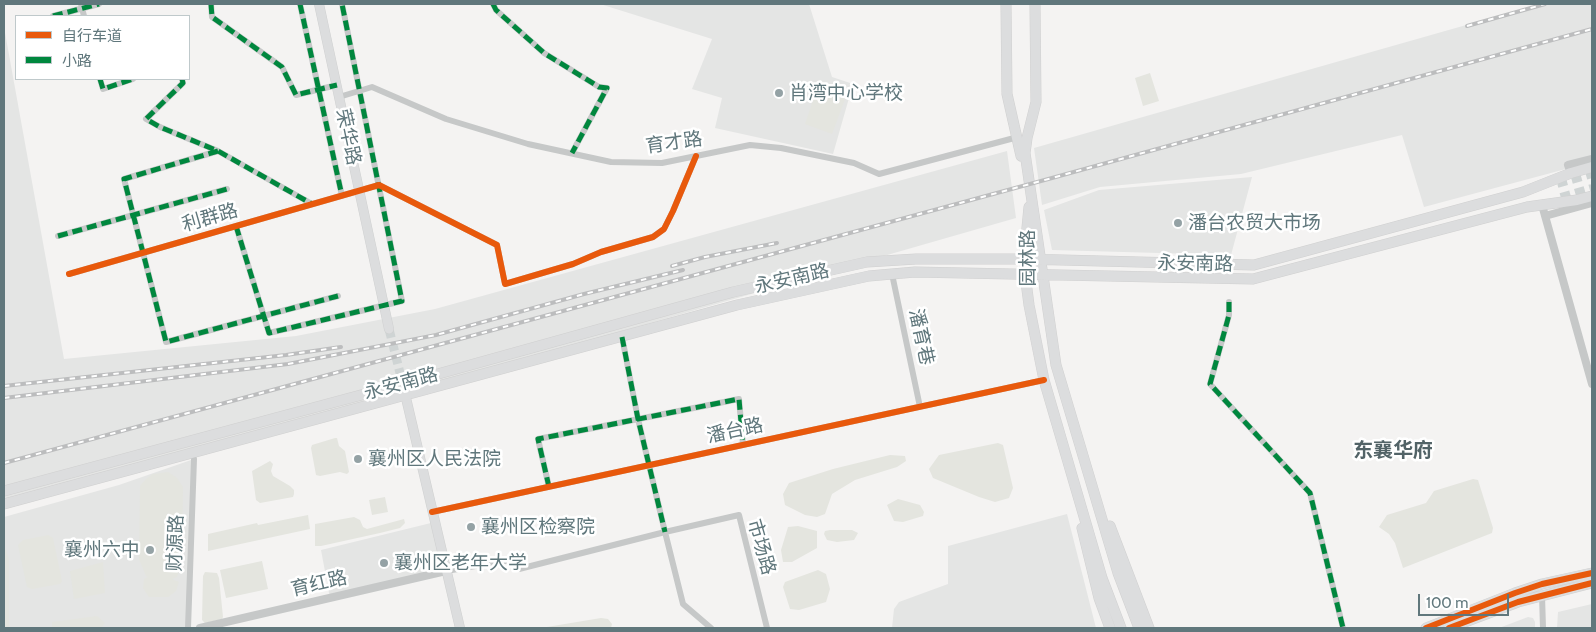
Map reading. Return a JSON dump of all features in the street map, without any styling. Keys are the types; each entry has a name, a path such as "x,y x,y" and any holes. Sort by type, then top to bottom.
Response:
{"main road":[{"name":"荣华路","path":"320,4 389,328"},
{"name":"园林路","path":"1006,4 1006,94 1018,137 1029,208 1024,259 1029,305 1044,380 1102,578 1121,628"},
{"name":"园林路","path":"1035,4 1036,102 1025,153 1056,365 1118,573 1139,628"},
{"name":"永安南路","path":"4,491 733,292 868,262 916,259 1024,259 1254,265 1523,192 1571,173 1592,167"},
{"path":"1523,192 1557,183"},
{"name":"永安南路","path":"4,504 737,305 869,276 915,272 1253,279 1528,207 1592,196"},
{"path":"1528,207 1561,198"},
{"path":"402,382 460,628"},
{"name":"园林路","path":"1098,504 1104,511 1149,628"},
{"name":"园林路","path":"1081,507 1083,536 1099,598 1110,628"},
{"path":"1426,628 1542,584 1592,573"},
{"path":"1450,628 1518,602 1592,583"}],"street":[{"path":"56,15 82,6 99,4"},
{"path":"211,4 212,17 282,67 296,95 337,85"},
{"path":"300,4 342,196"},
{"path":"236,226 269,333 402,301 342,4"},
{"path":"493,4 496,10 544,53 599,87 607,88 572,153"},
{"path":"100,80 103,89 130,80"},
{"path":"182,80 183,82 146,120 218,151 312,204"},
{"name":"育才路","path":"339,97 372,88 446,119 528,144 611,162 662,163 750,145 781,148 854,163 880,174 1018,137"},
{"path":"218,151 124,179 166,342 338,296"},
{"path":"379,185 497,245 505,284 573,264 601,252 653,237 664,229 696,156"},
{"path":"1571,173 1568,165 1592,159"},
{"name":"利群路","path":"69,274 379,185"},
{"path":"58,236 227,189"},
{"path":"1545,216 1592,203"},
{"path":"1542,205 1592,384"},
{"name":"潘育巷","path":"892,274 920,407"},
{"path":"1229,302 1229,315 1210,384 1310,493 1343,628"},
{"path":"622,337 648,465 683,604 712,628"},
{"name":"潘台路","path":"432,512 1044,380"},
{"path":"549,487 538,439 739,399 743,444"},
{"name":"财源路","path":"188,628 194,459"},
{"name":"市场路","path":"665,532 739,515 767,628"},
{"path":"446,571 517,559 519,569 665,532"},
{"name":"育红路","path":"200,628 446,571"},
{"path":"1542,595 1543,628"}],"shaded area":[{"path":"600,4 809,4 832,77 853,84 833,154 715,128 722,98 692,89 712,39"},
{"path":"1540,4 1592,4 1592,162 1424,207 1402,135 1241,174 1100,187 1042,205 1034,148"},
{"path":"4,27 64,359 296,336 435,309 1007,151 1016,218 518,361 4,504"},
{"path":"1150,73 1159,101 1143,106 1135,78"},
{"path":"817,89 845,99 832,134 805,124"},
{"path":"1252,177 1231,255 1052,250 1044,210 1099,190"},
{"path":"337,438 339,446 345,451 349,472 347,474 340,472 316,475 312,445"},
{"path":"998,443 1003,445 1013,488 1009,498 995,502 933,478 929,469 939,455"},
{"path":"890,455 905,456 906,461 897,467 855,480 832,494 825,514 817,517 805,515 785,505 783,494 789,483 833,469"},
{"path":"194,459 188,628 4,628 4,517 119,485"},
{"path":"270,461 273,464 271,471 273,476 290,486 294,490 294,494 293,497 260,503 256,500 252,471"},
{"path":"168,472 177,478 183,487 182,562 177,577 172,579 179,582 176,591 168,597 149,597 143,588 144,579 148,577 139,559 140,486 153,474"},
{"path":"1473,479 1478,480 1493,528 1492,533 1403,568 1395,543 1389,534 1379,527 1387,515 1426,503 1434,491"},
{"path":"385,497 388,512 372,515 369,500"},
{"path":"898,499 920,505 924,512 923,516 903,522 894,521 887,505"},
{"path":"1067,514 1096,628 892,628 894,609 899,602 948,584 948,546"},
{"path":"308,515 310,529 208,551 208,534 257,523 258,525"},
{"path":"354,517 360,520 363,527 367,529 404,519 405,523 400,528 315,546 315,524"},
{"name":"襄州区老年大学","path":"435,522 446,571 330,598 321,550"},
{"path":"798,526 817,531 817,548 792,562 783,562 781,550 788,527"},
{"path":"852,530 858,533 854,540 837,542 827,540 824,534 825,531"},
{"path":"48,535 53,538 62,581 60,584 32,589 27,587 18,545 23,540"},
{"path":"4,548 9,559 9,628 4,628"},
{"path":"262,561 268,589 226,598 220,570"},
{"path":"103,562 105,593 74,599 70,571"},
{"path":"818,570 826,574 830,589 826,602 799,610 790,609 783,587 785,582"},
{"path":"205,572 217,573 219,578 223,617 222,619 205,623 202,620 203,576"},
{"path":"1592,604 1592,628 1557,628 1558,612"},
{"path":"97,616 105,623 101,628 52,628 52,622"},
{"path":"1528,617 1533,618 1535,628 1499,628"},
{"path":"601,618 608,619 612,624 611,628 541,628"}],"tunnel":[{"path":"1557,183 1592,173"},
{"path":"1561,198 1592,189"},
{"path":"389,329 402,381"}],"railway":[{"path":"1467,26 1545,4"},
{"path":"4,463 1592,29"},
{"path":"672,266 705,257 777,243"},
{"path":"4,398 288,364 436,335 584,294 683,270"},
{"path":"4,386 286,355 341,347"}],"marked path":[{"path":"57,15 99,4"},
{"path":"211,4 212,17 282,67 296,95 337,85"},
{"path":"300,4 342,196"},
{"path":"236,226 269,333 402,301 342,4"},
{"path":"493,4 496,10 544,53 599,87 607,88 572,153"},
{"path":"100,80 103,89 130,80"},
{"path":"182,80 183,83 146,119 160,127 218,151 312,204"},
{"path":"218,151 124,179 166,342 338,296"},
{"path":"58,236 227,189"},
{"path":"1229,302 1229,315 1210,384 1310,493 1343,628"},
{"path":"622,337 638,419 665,532"},
{"path":"549,487 538,439 739,399 743,445"}],"cycle path":[{"path":"69,274 379,185 497,245 505,284 573,264 601,252 653,237 664,229 696,156"},
{"path":"432,512 1044,380"},
{"path":"1426,628 1542,584 1592,573"},
{"path":"1449,628 1518,602 1592,583"}],"place":[{"name":"肖湾中心学校","path":"779,93"},
{"name":"潘台农贸大市场","path":"1178,223"},
{"name":"襄州区人民法院","path":"358,459"},
{"name":"襄州区检察院","path":"471,527"},
{"name":"襄州六中","path":"150,550"},
{"name":"襄州区老年大学","path":"384,563"}],"district":[{"name":"东襄华府","path":"1393,451"}]}
